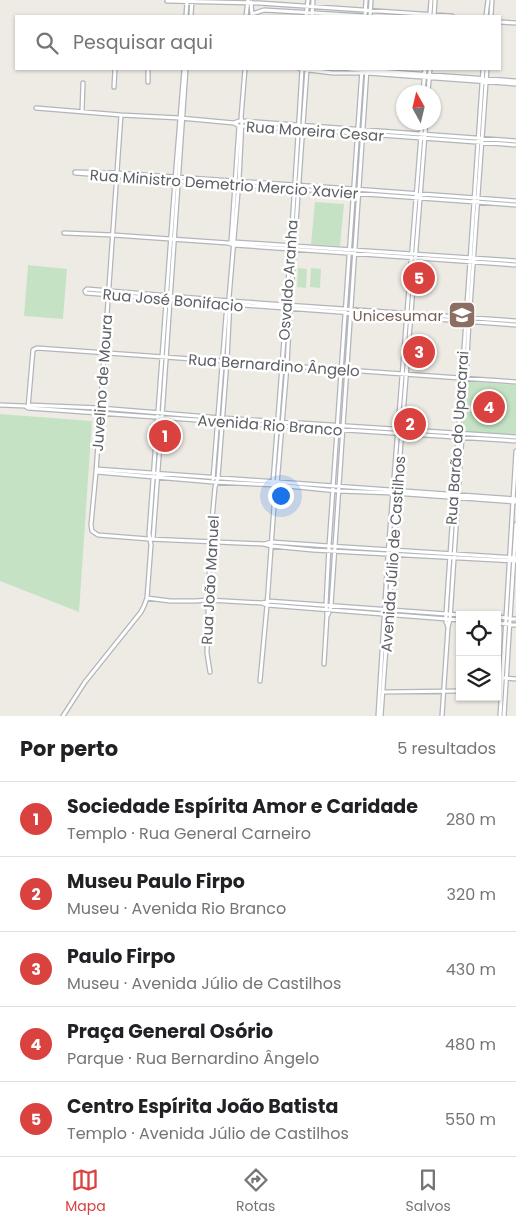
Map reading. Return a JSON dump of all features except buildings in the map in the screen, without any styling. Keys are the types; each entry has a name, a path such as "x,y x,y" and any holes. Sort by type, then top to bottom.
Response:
{"street":[{"path":"307,11 308,0"},
{"path":"312,0 312,11"},
{"path":"365,15 366,0"},
{"path":"370,15 371,0"},
{"path":"431,0 432,15"},
{"path":"432,15 435,0"},
{"path":"486,15 488,0"},
{"path":"491,15 492,0"},
{"path":"167,1 249,2 307,11 354,15"},
{"path":"188,15 190,1"},
{"path":"249,2 252,15 264,10 370,10 422,15"},
{"path":"246,15 249,2"},
{"path":"501,22 516,23"},
{"path":"114,87 115,70"},
{"path":"148,70 148,82"},
{"path":"160,415 164,402 162,357 169,298 185,70"},
{"name":"Rua João Manuel","path":"210,672 207,653 210,542 218,443 219,398 226,333 245,70"},
{"name":"Osvaldo Aranha","path":"301,70 301,127"},
{"path":"307,70 364,70 429,77 514,82"},
{"name":"Osvaldo Aranha","path":"260,681 268,603 292,248 307,70"},
{"path":"324,664 340,428 346,370 358,132 364,70"},
{"path":"358,161 363,132 365,102 364,70"},
{"path":"425,70 425,85"},
{"path":"427,85 430,70"},
{"name":"Rua Barão do Upacarai","path":"442,716 460,435 461,378 472,260 484,81 483,70"},
{"name":"Rua Barão do Upacarai","path":"484,81 487,70"},
{"path":"82,112 83,83"},
{"path":"300,97 305,97"},
{"path":"360,101 365,102"},
{"name":"Rua Moreira Cesar","path":"36,108 181,118 234,123 240,126 301,127"},
{"name":"Juvelino de Moura","path":"121,115 91,525 92,531 98,535 151,539"},
{"name":"Rua Moreira Cesar","path":"234,123 241,120 344,131 480,141 516,141"},
{"path":"272,128 273,123"},
{"name":"Avenida Júlio de Castilhos","path":"423,130 423,136"},
{"name":"Avenida Júlio de Castilhos","path":"379,716 393,552 399,431 424,130"},
{"name":"Rua Moreira Cesar","path":"511,142 516,145"},
{"name":"Rua Ministro Demetrio Mercio Xavier","path":"116,175 75,174 75,172 516,203"},
{"path":"64,233 516,263"},
{"name":"Rua José Bonifacio","path":"109,293 87,289 85,291 86,293 109,293 516,323"},
{"path":"340,428 341,370 348,311"},
{"name":"Rua Barão do Upacarai","path":"466,378 467,320"},
{"name":"Rua João Manuel","path":"219,419 224,398 227,361 226,333"},
{"path":"63,716 84,682 141,612 147,598 160,415 160,389 167,357 165,344"},
{"name":"Rua Bernardino Ângelo","path":"27,406 33,350 37,348 516,382"},
{"path":"219,398 224,398"},
{"path":"159,402 164,402"},
{"name":"Avenida Rio Branco","path":"0,405 100,410 250,422 516,439"},
{"path":"513,559 516,453"},
{"path":"96,470 275,485 395,491 514,500"},
{"name":"Avenida Júlio de Castilhos","path":"387,612 388,552 395,491"},
{"path":"502,716 502,690 516,524"},
{"path":"151,539 271,544 513,559"},
{"path":"327,609 330,606 330,565"},
{"path":"147,598 178,601 208,600 268,603 357,612 456,615"},
{"path":"330,606 387,612"},
{"path":"357,612 358,608"},
{"path":"418,614 456,620"},
{"path":"501,618 516,619"},
{"path":"501,623 516,625"},
{"path":"504,678 516,679"},
{"path":"381,692 456,691"}],"green space":[{"path":"315,202 344,204 340,246 311,244"},
{"path":"28,265 67,269 63,319 24,316"},
{"path":"298,268 307,269 306,288 297,287"},
{"path":"311,268 321,269 320,288 310,287"},
{"path":"463,381 516,385 516,436 460,432"},
{"path":"0,414 92,421 79,612 0,581"}],"place":[{"name":"Centro Espírita João Batista","path":"419,278"},
{"name":"Unicesumar","path":"462,315"},
{"name":"Paulo Firpo","path":"419,352"},
{"name":"Praça General Osório","path":"489,407"},
{"name":"Museu Paulo Firpo","path":"410,424"},
{"name":"Sociedade Espírita Amor e Caridade","path":"165,436"}]}
